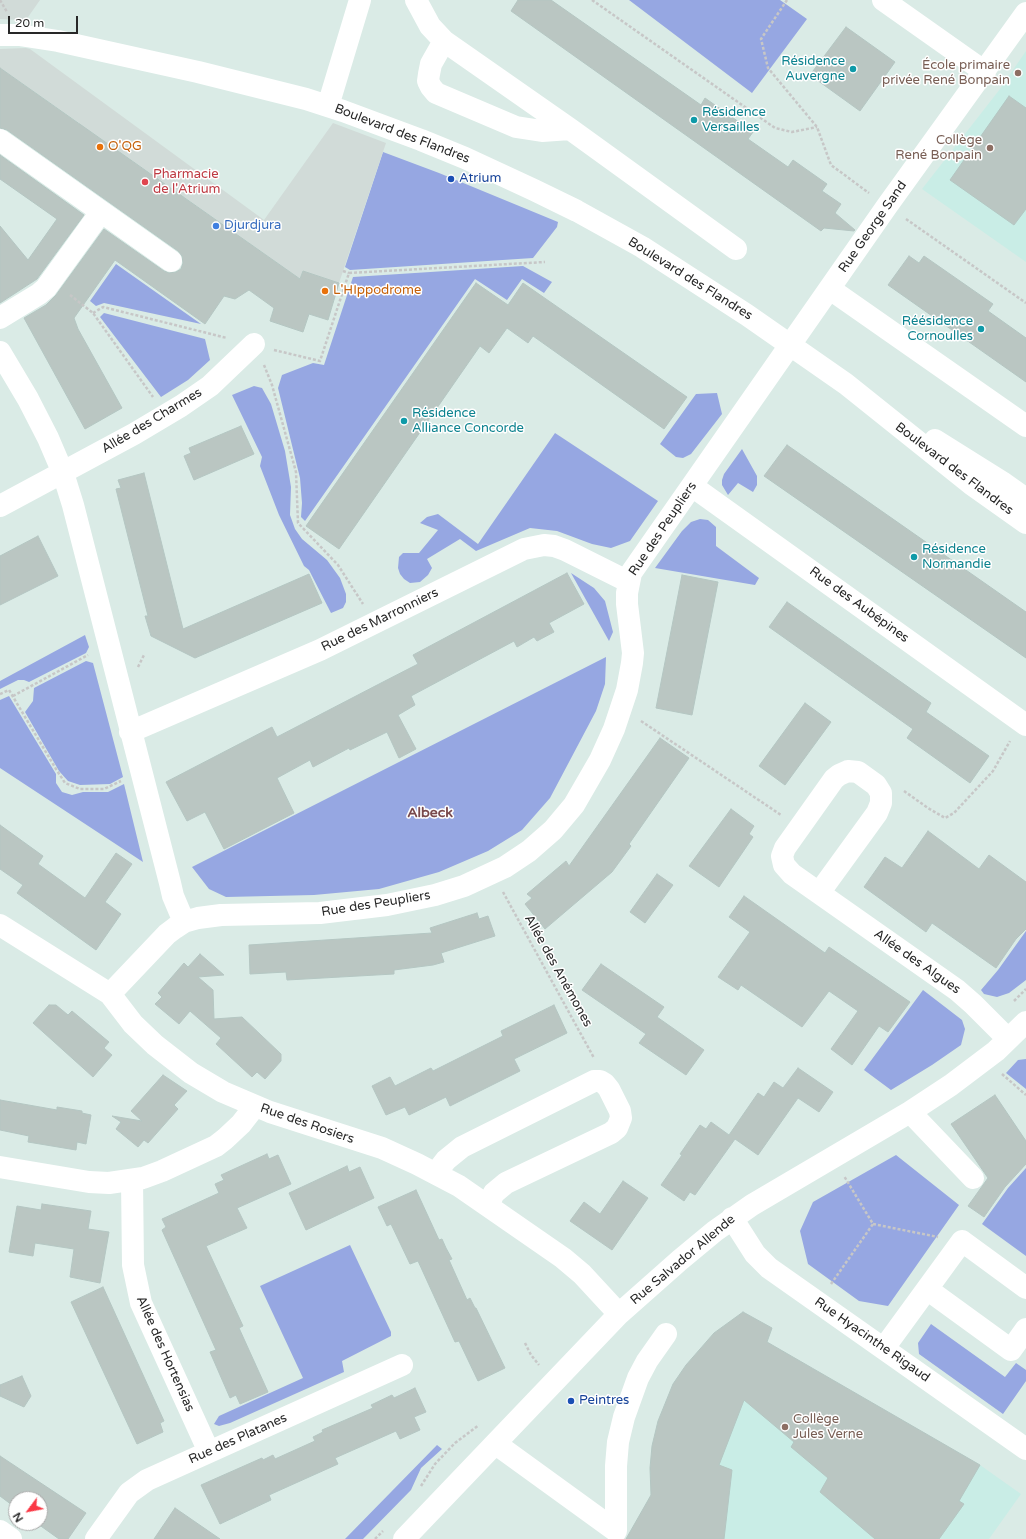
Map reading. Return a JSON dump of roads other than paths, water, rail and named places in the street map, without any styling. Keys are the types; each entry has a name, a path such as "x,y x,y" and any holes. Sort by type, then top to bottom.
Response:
{"street":[{"path":"328,106 360,0"},
{"path":"416,0 430,26 444,41 570,129 736,249"},
{"path":"883,0 985,72"},
{"name":"Rue George Sand","path":"791,345 887,206 985,72 1026,13"},
{"name":"Boulevard des Flandres","path":"0,35 39,37 76,44 279,92 379,123 465,158 561,203 658,257 712,291 846,384 980,468 1026,499"},
{"path":"444,41 431,64 429,74 428,81 436,93 516,127 542,131 570,129"},
{"path":"0,140 172,261"},
{"path":"0,318 39,294 52,280 101,212"},
{"path":"830,289 1026,426"},
{"name":"Allée des Charmes","path":"63,473 167,415 210,386 254,344"},
{"name":"Rue des Peupliers","path":"110,994 162,939 184,922 198,918 220,915 320,913 386,905 440,894 464,886 517,860 541,841 574,805 600,760 621,708 632,663 632,642 627,604 631,573 791,345"},
{"path":"0,352 31,404 63,473 73,504 130,732 142,771 172,889 184,922"},
{"name":"Boulevard des Flandres","path":"846,384 959,475 1026,523"},
{"path":"0,506 63,473"},
{"name":"Rue des Aubépines","path":"692,486 1024,723"},
{"name":"Rue des Marronniers","path":"130,732 320,650 524,549 534,546 554,546 629,582"},
{"name":"Allée des Algues","path":"819,893 880,807 882,798 879,788 858,772 844,772 834,779 785,848 782,860 792,874 819,893 957,990 1008,1039"},
{"name":"Rue des Rosiers","path":"0,925 110,994 133,1024 168,1056 223,1092 270,1112 382,1148 406,1158 436,1173 488,1204 563,1258 582,1274 619,1314"},
{"name":"Rue Salvador Allende","path":"404,1539 619,1314 680,1260 732,1218 910,1112 968,1073 1026,1022"},
{"path":"436,1173 446,1160 462,1147 594,1081 600,1081 605,1084 620,1111 621,1118 617,1128 611,1133 506,1183 494,1193 488,1204"},
{"path":"0,1168 88,1182 109,1183 132,1180 157,1173 216,1146 241,1124 255,1106"},
{"path":"910,1112 973,1178"},
{"name":"Allée des Hortensias","path":"132,1180 133,1265 141,1302 209,1452"},
{"name":"Rue Hyacinthe Rigaud","path":"732,1218 755,1254 762,1262 1026,1449"},
{"path":"884,1348 962,1241 1026,1288"},
{"path":"927,1289 1011,1350 1026,1330"},
{"path":"496,1444 616,1531 616,1466 618,1442 624,1417 638,1378 647,1361 666,1334"},
{"name":"Rue des Platanes","path":"96,1539 121,1502 137,1486 147,1480 402,1365"},
{"path":"0,1531 11,1539"}],"place":[{"name":"Résidence Auvergne","path":"853,69"},
{"name":"École primaire privée René Bonpain","path":"1018,73"},
{"name":"Résidence Versailles","path":"694,120"},
{"name":"O'QG","path":"100,147"},
{"name":"Collège René Bonpain","path":"990,148"},
{"name":"Atrium","path":"451,179"},
{"name":"Pharmacie de l'Atrium","path":"145,182"},
{"name":"Djurdjura","path":"216,226"},
{"name":"L'HIppodrome","path":"325,291"},
{"name":"Réésidence Cornoulles","path":"981,329"},
{"name":"Résidence Alliance Concorde","path":"404,421"},
{"name":"Résidence Normandie","path":"914,557"},
{"name":"Peintres","path":"571,1401"},
{"name":"Collège Jules Verne","path":"785,1427"}],"district":[{"name":"Albeck","path":"430,813"}]}
